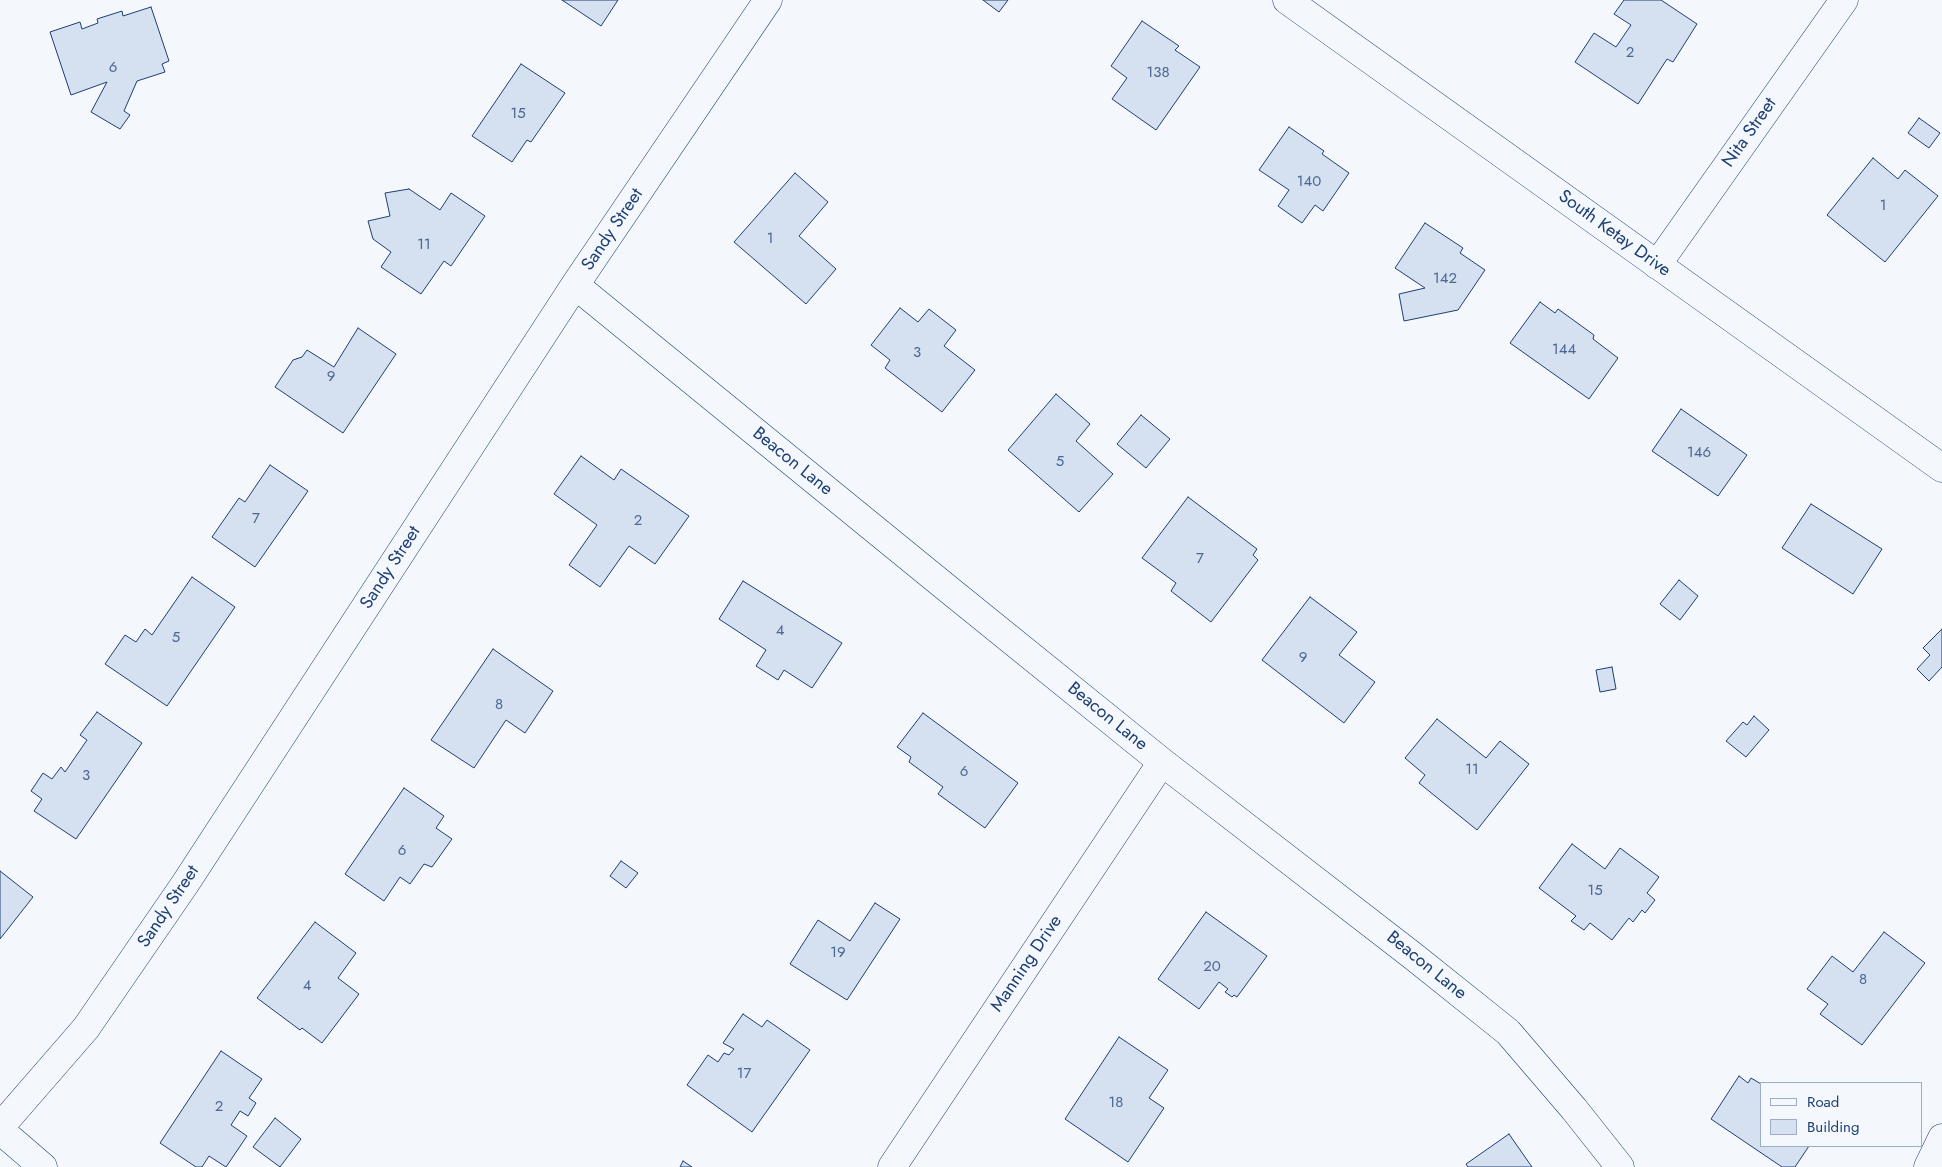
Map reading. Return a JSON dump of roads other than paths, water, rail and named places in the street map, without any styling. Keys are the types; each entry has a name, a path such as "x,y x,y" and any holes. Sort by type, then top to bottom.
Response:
{"street":[{"name":"Sandy Street","path":"0,1129 86,1028 185,884 575,285 768,0"},
{"name":"South Ketay Drive","path":"1287,0 1942,468"},
{"name":"Nita Street","path":"1657,265 1844,0"},
{"name":"Beacon Lane","path":"575,285 1162,762 1414,956 1508,1032 1574,1109 1620,1167"},
{"name":"Manning Drive","path":"892,1167 1162,762"},
{"path":"0,1129 43,1167"},
{"path":"1928,1167 1942,1138"}]}
